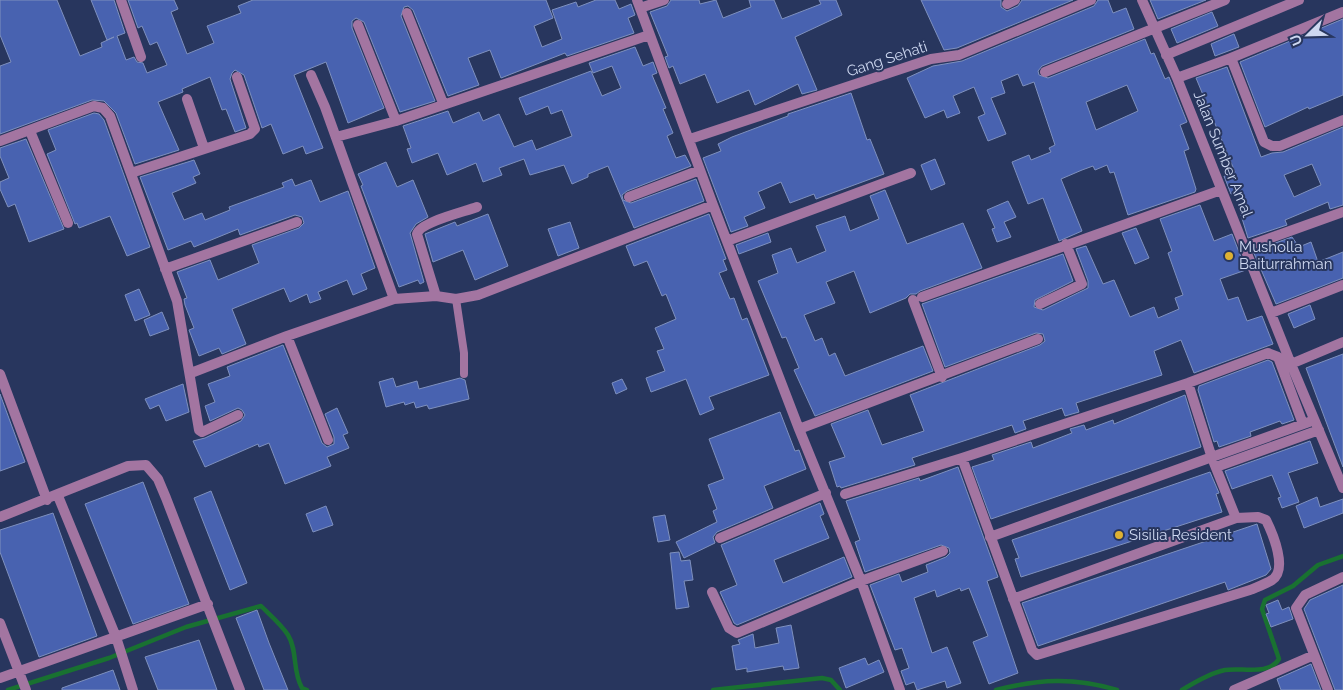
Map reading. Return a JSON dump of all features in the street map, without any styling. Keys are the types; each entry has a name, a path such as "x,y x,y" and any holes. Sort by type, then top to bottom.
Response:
{"street":[{"path":"121,0 141,57"},
{"path":"664,0 638,4 799,429 861,581 900,690"},
{"name":"Gang Sehati","path":"690,139 930,59 959,55 1091,0"},
{"name":"Jalan Sumber Amal","path":"1142,0 1177,78 1291,364 1343,488"},
{"path":"1045,72 1224,0"},
{"path":"1166,55 1300,0"},
{"path":"407,12 442,104"},
{"path":"1177,78 1343,12"},
{"path":"358,25 396,121"},
{"path":"336,138 396,121 649,35"},
{"path":"1231,58 1264,142 1272,146 1280,146 1343,120"},
{"path":"310,75 336,138 394,299"},
{"path":"131,173 250,134 255,130 236,77"},
{"path":"187,99 204,148"},
{"path":"0,141 30,132 94,106 103,108 110,116 177,301 200,431 219,425 238,415"},
{"path":"30,132 68,223"},
{"path":"629,197 700,170"},
{"path":"727,242 911,173"},
{"path":"942,377 917,299 1221,190"},
{"path":"191,373 287,336 394,299 436,296 456,299 478,295 713,205"},
{"path":"436,296 417,234 418,230 426,225 477,207"},
{"path":"1245,247 1343,212"},
{"path":"165,269 298,222"},
{"path":"1040,304 1082,284 1066,244"},
{"path":"1271,313 1343,285"},
{"path":"287,336 328,440"},
{"path":"799,429 942,377 1038,339"},
{"path":"1291,364 1343,342"},
{"path":"845,494 962,458 1188,383 1268,353 1274,354 1278,358 1303,424"},
{"path":"0,374 47,500"},
{"path":"1188,383 1214,463 1236,518"},
{"path":"1214,463 1303,424 1317,425"},
{"path":"990,537 1214,463 1317,425"},
{"path":"962,458 990,537 1013,599 1032,650 1038,654 1250,590 1274,580 1279,573 1280,562 1266,520 1258,517 1236,518 1013,599"},
{"path":"0,517 58,496 128,466 146,465 158,479 209,606 221,643 240,690"},
{"path":"720,538 826,493"},
{"path":"58,496 117,640 131,685"},
{"path":"712,592 729,628 737,634 861,581 943,551"},
{"path":"1328,690 1298,614 1298,603 1305,595 1343,577"},
{"path":"0,678 21,675 209,606"},
{"path":"0,623 26,690"},
{"path":"1235,690 1314,655"}],"lane":[{"path":"456,299 464,353 464,374"}],"building":[{"path":"0,0 57,0 80,56 102,47 101,43 114,37 107,40 91,0 114,0 125,33 117,36 126,60 134,57 137,62 143,63 147,73 167,65 157,42 150,45 142,26 138,28 128,0 174,0 178,9 171,12 187,54 214,43 207,26 241,13 238,6 253,0 546,0 553,18 534,26 542,47 562,39 552,10 576,2 578,7 596,0 615,0 619,9 631,4 635,15 628,18 634,33 567,56 565,53 501,78 490,50 468,58 479,85 448,96 413,10 408,6 404,7 401,16 435,101 400,112 364,22 356,18 352,21 352,28 384,108 348,123 326,62 294,75 323,148 306,154 303,146 283,154 271,124 262,128 244,75 235,70 230,79 246,128 235,132 226,109 222,110 210,77 182,89 183,92 158,102 179,150 135,164 116,113 104,101 92,100 0,134 0,66 11,62 0,35"},
{"path":"671,0 699,0 700,4 716,0 723,18 751,7 749,0 774,0 782,19 821,4 819,0 836,0 842,15 795,37 817,90 802,94 798,84 755,105 749,90 717,103 705,74 680,84 673,66 669,68 665,57 668,56 650,12 667,6"},
{"path":"921,0 1001,0 1001,7 1007,11 1018,6 1022,0 1073,0 957,48 944,50"},
{"path":"1098,0 1108,0 1113,13 1126,8 1134,29 1042,66 1038,71 1039,75 1048,78 1145,39 1151,54 1154,53 1165,79 1169,77 1187,122 1180,125 1189,149 1184,151 1196,189 1195,192 1128,215 1114,172 1110,173 1107,165 1095,170 1093,166 1082,170 1061,179 1082,231 1059,241 1043,198 1028,204 1012,162 1029,155 1031,160 1051,152 1049,148 1055,145 1034,82 1023,86 1018,74 1001,81 1005,93 991,98 1006,134 988,141 978,117 985,114 974,87 953,96 960,113 947,118 944,110 925,118 907,78 933,66 962,61 1094,6","holes":["1127,85 1138,111 1096,130 1086,102"]},
{"path":"1150,0 1206,0 1158,19"},
{"path":"1212,12 1218,26 1177,43 1171,29"},
{"path":"1343,19 1343,95 1309,109 1308,107 1265,127 1240,62"},
{"path":"1234,34 1239,47 1215,56 1211,44"},
{"path":"635,47 643,66 653,62 657,73 652,75 666,108 663,109 673,133 667,136 676,158 685,155 691,166 627,191 622,195 623,200 631,203 696,179 704,201 634,228 608,166 588,174 588,177 572,184 564,165 530,175 524,159 499,168 502,175 483,182 476,163 447,175 438,153 412,163 407,149 411,148 403,126 448,111 453,123 479,112 483,121 499,114 514,147 532,140 536,150 572,136 562,110 551,114 548,106 526,115 519,98 591,71 602,96 621,88 612,66 593,73 589,63"},
{"path":"1227,67 1261,157 1283,152 1343,127 1343,205 1330,209 1328,202 1285,220 1287,225 1248,238 1241,215 1247,213 1238,191 1231,194 1224,176 1235,172 1196,78","holes":["1312,164 1321,185 1294,197 1284,175"]},
{"path":"851,93 867,140 870,139 884,174 816,199 814,194 790,203 781,182 758,192 765,208 744,217 748,226 731,232 703,158 721,151 718,144 732,137 788,116 788,114"},
{"path":"94,113 99,114 104,120 150,247 127,256 110,216 79,228 77,223 75,224 47,154 56,150 48,130"},
{"path":"26,139 64,229 29,242 15,204 8,207 0,189 0,182 9,178 0,156 0,148"},
{"path":"935,159 945,184 931,190 921,165"},
{"path":"194,160 200,174 193,177 196,183 172,193 184,220 202,213 205,220 230,210 229,207 284,187 282,183 292,179 295,186 311,180 320,202 348,191 375,268 361,274 367,289 353,295 347,280 318,292 321,299 310,303 307,294 290,302 284,288 232,309 246,344 222,354 219,348 199,356 189,330 194,328 185,305 184,299 187,298 177,272 210,260 218,280 259,263 252,245 299,228 304,223 302,217 295,215 240,235 238,229 194,247 191,241 168,250 140,177"},
{"path":"386,162 397,187 413,180 428,217 416,224 410,233 424,282 420,284 418,280 399,287 361,186 363,185 358,174"},
{"path":"885,190 907,244 963,223 982,268 916,294 910,294 906,298 870,313 854,271 826,282 835,303 804,315 815,341 822,338 829,356 835,353 845,376 923,346 933,371 815,416 794,370 799,368 786,337 782,338 758,281 778,273 772,255 791,248 797,263 826,251 816,226 845,216 850,231 879,219 870,196"},
{"path":"1008,201 1016,217 1004,222 1011,237 997,242 992,229 995,228 987,210"},
{"path":"1200,205 1214,241 1232,234 1246,270 1220,279 1228,300 1238,297 1247,321 1262,316 1273,344 1194,373 1181,340 1154,351 1162,375 1076,403 1079,412 1065,416 1062,408 1023,421 1026,429 1015,433 1012,425 912,458 915,465 841,488 840,486 837,487 829,462 845,457 831,424 868,410 882,445 924,431 910,395 1040,345 1045,341 1043,334 1036,333 945,367 922,304 1063,254 1073,281 1035,300 1034,307 1043,310 1088,288 1088,281 1076,249 1086,246 1103,284 1114,280 1130,317 1154,307 1158,318 1179,309 1175,298 1183,295 1168,253 1172,251 1160,219"},
{"path":"488,214 508,266 475,280 463,250 433,262 425,234 455,222 457,226"},
{"path":"709,214 726,259 723,260 727,270 719,273 730,299 734,298 742,320 747,318 769,375 709,397 714,409 700,415 686,379 651,392 646,378 665,371 657,351 664,349 655,328 676,319 666,294 662,296 647,261 634,266 626,246"},
{"path":"570,222 579,248 558,256 548,229"},
{"path":"1136,228 1149,258 1135,264 1122,233"},
{"path":"768,233 771,242 739,254 736,245"},
{"path":"1292,237 1299,247 1311,242 1318,262 1343,252 1343,278 1276,304 1253,251"},
{"path":"139,289 150,315 135,321 125,295"},
{"path":"1310,305 1315,319 1294,328 1288,314"},
{"path":"162,312 169,329 150,336 144,320"},
{"path":"283,345 322,443 327,447 334,444 334,437 325,414 337,408 348,433 343,435 349,448 327,457 331,466 285,484 269,443 259,447 258,444 205,467 193,441 205,438 241,421 245,415 238,408 210,421 205,406 215,402 208,384 230,376 227,367"},
{"path":"1343,354 1343,467 1306,368"},
{"path":"1268,360 1272,362 1294,420 1282,424 1280,421 1250,432 1251,436 1219,447 1217,441 1214,442 1198,390 1199,386"},
{"path":"393,378 396,387 417,381 419,389 460,378 465,380 469,399 429,409 427,405 416,408 414,402 405,405 404,402 386,407 379,382"},
{"path":"622,379 627,389 616,394 612,383"},
{"path":"183,384 189,412 166,421 159,405 150,409 145,399"},
{"path":"0,394 25,462 0,471"},
{"path":"1185,395 1201,447 991,519 972,467 994,460 992,455 1031,442 1033,448 1072,433 1070,429 1084,425 1086,430 1113,420 1114,424"},
{"path":"780,412 795,451 799,450 806,469 764,486 773,508 717,532 713,537 715,543 684,558 676,542 717,522 713,511 717,509 708,485 724,479 709,439"},
{"path":"1310,441 1318,463 1288,473 1299,502 1282,508 1278,498 1281,497 1272,475 1232,489 1225,471"},
{"path":"958,467 998,577 987,581 1018,673 989,684 973,642 988,636 969,588 961,591 960,588 937,597 935,590 914,598 932,653 947,647 961,683 947,688 945,681 917,690 914,682 906,685 901,671 909,668 902,648 895,650 870,585 899,574 902,582 928,572 926,565 946,557 950,553 949,548 941,545 865,572 855,542 860,540 846,501 919,478 920,481"},
{"path":"1210,472 1219,493 1216,494 1222,512 1021,577 1015,559 1019,558 1012,540"},
{"path":"143,482 189,604 133,624 85,504"},
{"path":"211,491 247,583 230,590 194,498"},
{"path":"1317,497 1320,507 1343,499 1343,513 1304,528 1296,506"},
{"path":"820,503 824,514 820,516 829,538 774,560 783,583 844,557 852,577 737,625 734,623 720,592 737,585 721,545"},
{"path":"326,506 333,525 313,532 306,514"},
{"path":"53,513 97,636 39,657 0,552 0,530"},
{"path":"665,515 670,540 658,542 653,517"},
{"path":"1257,524 1271,569 1266,575 1228,590 1225,582 1038,646 1022,603"},
{"path":"679,552 681,561 690,560 693,580 684,581 689,607 676,609 670,553"},
{"path":"1343,585 1343,690 1335,690 1304,609 1310,600"},
{"path":"1278,600 1282,610 1289,607 1293,619 1271,627 1266,614 1269,613 1266,605"},
{"path":"257,610 288,690 264,690 236,618"},
{"path":"791,625 799,668 784,670 783,666 747,672 747,668 736,670 732,646 740,644 738,640 753,634 755,648 779,643 776,628"},
{"path":"199,640 217,690 158,690 145,657"},
{"path":"865,658 868,665 879,660 884,672 846,688 839,668"},
{"path":"1311,664 1321,690 1281,690 1277,679"},
{"path":"113,670 120,690 62,690 62,688"}],"waterway":[{"path":"1182,690 1219,671 1262,669 1274,664 1279,659 1262,609 1265,600 1293,586 1318,565 1343,556"},
{"path":"8,690 109,658 186,627 261,606 288,635 293,648 299,681 302,688 307,690"},
{"path":"713,690 822,678 831,680 840,690"},
{"path":"996,690 1012,686 1057,681 1086,683 1117,690"}],"place":[{"name":"Musholla Baiturrahman","path":"1229,256"},
{"name":"Sisilia Resident","path":"1119,535"}]}
